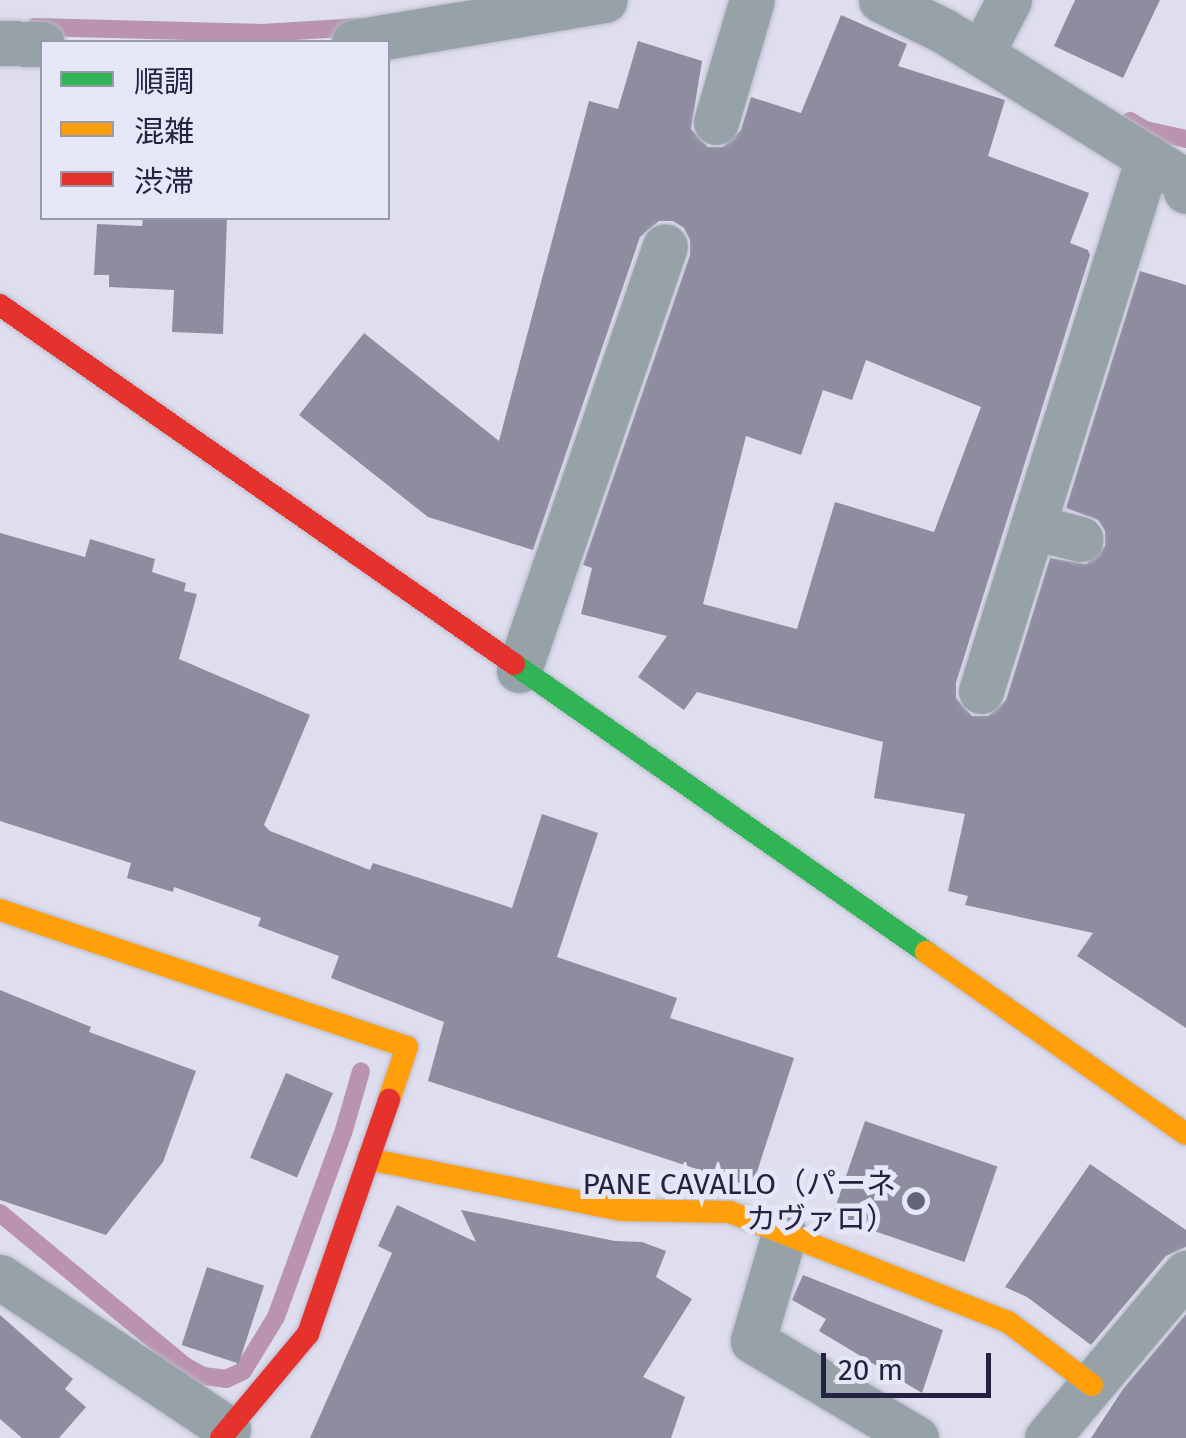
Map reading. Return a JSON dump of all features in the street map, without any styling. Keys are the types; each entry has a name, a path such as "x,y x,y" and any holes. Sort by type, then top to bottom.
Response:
{"street":[{"path":"366,40 605,0"},
{"path":"716,122 752,0"},
{"path":"881,0 981,54 1176,177 1033,526 981,690"},
{"path":"981,54 1008,0"},
{"path":"0,43 40,44"},
{"path":"519,670 666,246"},
{"path":"0,306 1186,1134"},
{"path":"1033,526 1080,539"},
{"path":"0,910 407,1047 308,1334 225,1434 0,1277"},
{"path":"368,1159 621,1210 730,1212 1008,1322 1092,1385"},
{"path":"784,1234 752,1341 916,1438"},
{"path":"1046,1438 1186,1272"}],"building":[{"path":"1075,0 1160,0 1123,78 1054,46"},
{"path":"841,15 907,44 898,66 1005,100 988,156 1089,193 1070,243 1088,250 1090,255 956,683 956,698 972,716 988,716 1006,700 1050,558 1086,564 1105,546 1105,531 1098,520 1066,508 1140,271 1186,285 1186,1028 1077,956 1093,933 965,905 968,896 948,891 965,814 874,798 883,742 697,692 684,710 638,677 667,636 581,614 592,568 583,565 690,255 690,240 684,228 673,221 659,221 640,237 533,550 428,517 299,415 364,333 499,441 589,101 618,109 638,41 702,61 691,129 708,147 723,147 741,130 751,97 801,113","holes":["866,360 981,407 934,532 835,502 797,629 703,604 746,436 801,455 823,390 852,400"]},
{"path":"143,220 227,220 223,334 172,332 174,290 109,287 109,275 94,275 97,224 142,226"},
{"path":"0,533 85,557 90,539 155,559 152,572 186,583 184,591 197,594 179,659 310,715 264,825 270,831 370,870 373,863 512,908 542,814 598,833 557,957 677,998 670,1018 794,1058 752,1187 428,1081 444,1022 331,978 339,956 258,926 261,918 174,887 173,892 127,878 131,863 0,821"},
{"path":"0,990 91,1027 89,1032 196,1071 163,1162 106,1235 0,1200"},
{"path":"286,1073 333,1093 297,1178 250,1158"},
{"path":"865,1121 997,1167 964,1262 832,1216"},
{"path":"1090,1164 1186,1230 1186,1247 1166,1256 1091,1345 1027,1297 1005,1287"},
{"path":"397,1205 476,1242 461,1210 615,1241 642,1242 666,1251 656,1277 692,1299 643,1377 685,1397 671,1438 310,1438 392,1253 378,1246"},
{"path":"207,1267 264,1286 239,1364 182,1345"},
{"path":"803,1275 943,1330 922,1393 819,1331 826,1319 792,1300"},
{"path":"1186,1314 1186,1438 1091,1438 1123,1389"},
{"path":"0,1315 73,1379 65,1389 86,1407 59,1438 22,1438 0,1419"}],"waterway":[{"path":"35,27 262,33 359,27"},
{"path":"1130,121 1145,130 1186,139"},
{"path":"0,1213 185,1366 203,1376 226,1379 243,1371 276,1317 344,1130 361,1071"}],"traffic: fast":[{"path":"514,664 926,952"}],"traffic: slow":[{"path":"0,910 407,1047 389,1100"},
{"path":"926,952 1186,1134"},
{"path":"368,1159 621,1210 730,1212 1008,1322 1092,1385"}],"traffic: jam":[{"path":"0,305 514,664"},
{"path":"221,1438 308,1334 389,1100"}],"place":[{"name":"PANE CAVALLO（パーネ カヴァロ）","path":"916,1201"}]}
